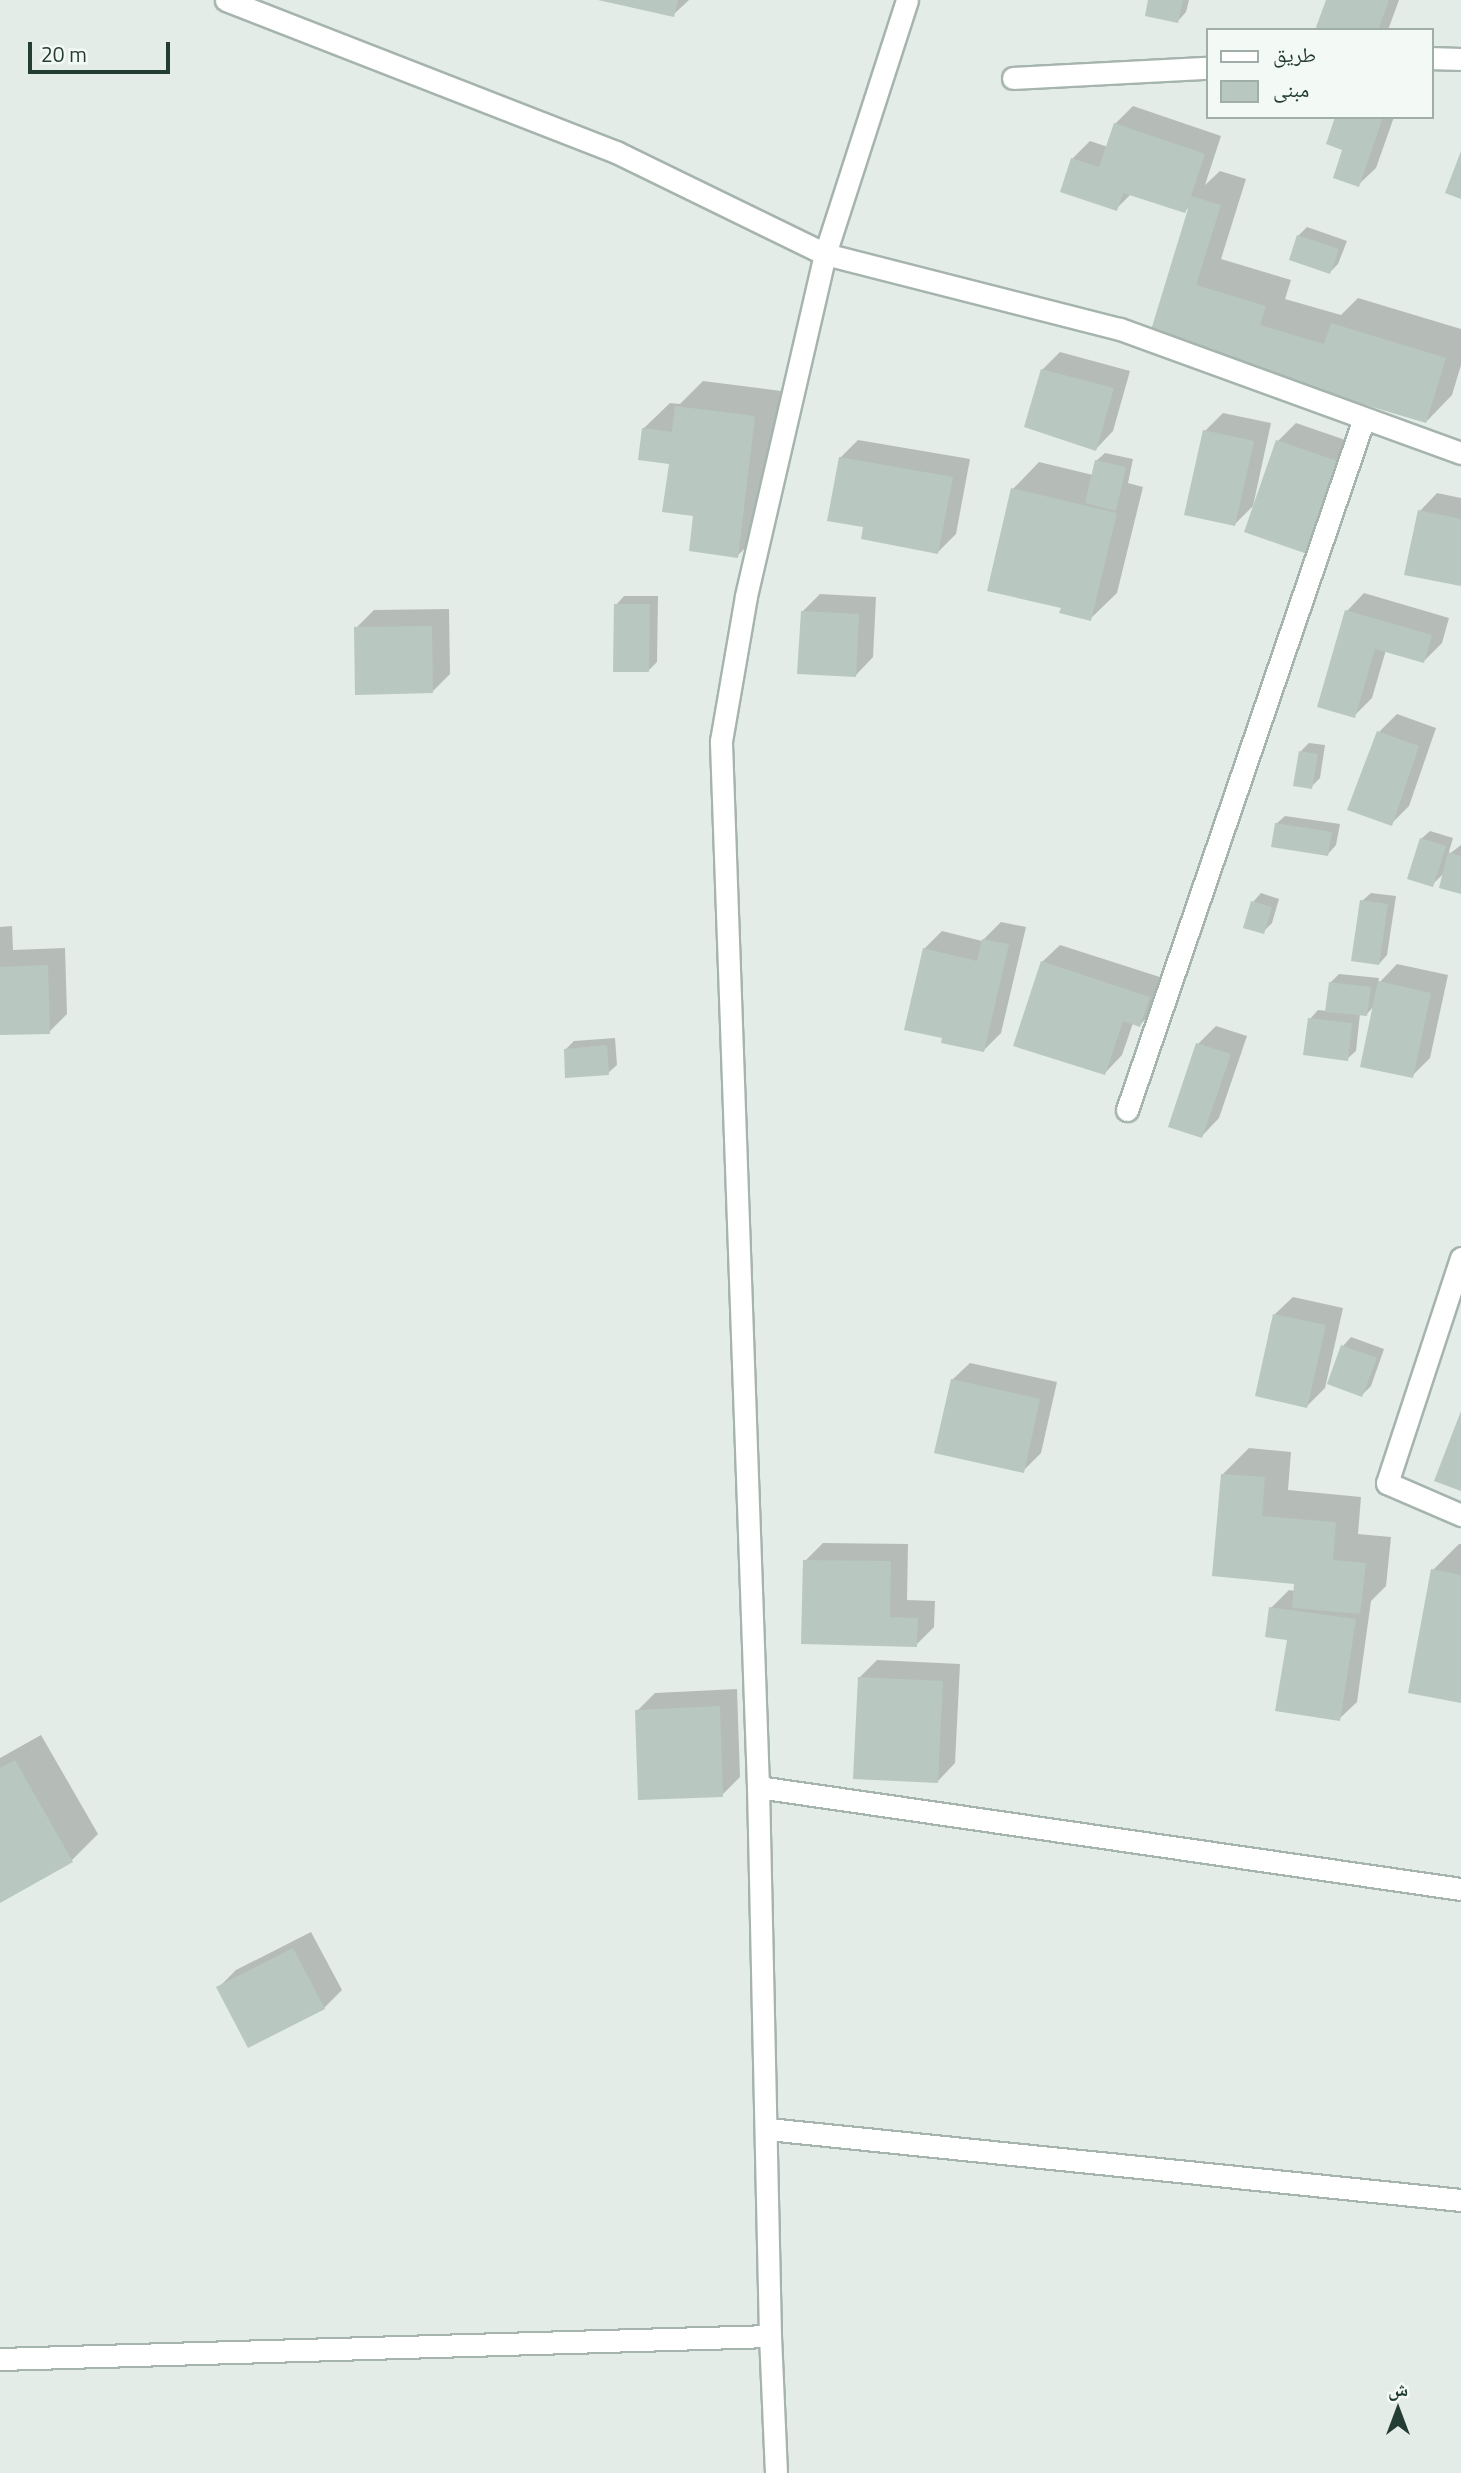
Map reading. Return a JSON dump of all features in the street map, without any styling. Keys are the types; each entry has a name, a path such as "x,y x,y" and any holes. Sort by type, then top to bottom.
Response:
{"street":[{"path":"226,0 616,152 825,254 1120,329 1461,453"},
{"path":"776,2473 770,2336 768,2129 758,1787 721,741 746,596 825,254 907,0"},
{"path":"1433,58 1461,59"},
{"path":"1013,78 1206,68"},
{"path":"1127,1111 1364,418"},
{"path":"1461,1258 1387,1483 1461,1516"},
{"path":"758,1787 1461,1889"},
{"path":"768,2129 1461,2200"},
{"path":"0,2359 770,2336"}],"building":[{"path":"598,0 678,0 674,17"},
{"path":"1148,0 1183,0 1178,23 1145,16"},
{"path":"1326,0 1389,0 1379,28 1316,28"},
{"path":"1334,119 1382,119 1359,187 1333,178 1342,150 1326,144"},
{"path":"1114,123 1205,154 1191,196 1221,205 1196,285 1266,306 1260,325 1324,344 1331,323 1446,358 1426,423 1148,340 1191,199 1185,213 1123,193 1117,211 1060,192 1071,158 1099,167"},
{"path":"1461,151 1461,199 1445,193"},
{"path":"1297,235 1339,249 1330,274 1289,260"},
{"path":"1041,369 1114,388 1096,451 1024,427"},
{"path":"675,406 755,416 738,558 689,551 693,516 662,512 669,464 638,460 642,428 672,432"},
{"path":"1203,430 1254,441 1235,526 1184,515"},
{"path":"1276,440 1343,463 1310,555 1244,532"},
{"path":"839,457 953,477 938,554 861,539 863,527 827,521"},
{"path":"1095,460 1126,467 1116,511 1085,503"},
{"path":"1011,488 1117,513 1091,621 1059,613 1061,608 987,591"},
{"path":"1418,510 1461,519 1461,586 1404,575"},
{"path":"614,604 650,604 649,672 613,672"},
{"path":"1345,610 1432,635 1424,663 1375,649 1355,718 1317,707"},
{"path":"801,611 859,614 856,677 797,674"},
{"path":"432,626 433,693 355,695 354,627"},
{"path":"1377,731 1419,746 1392,826 1347,810"},
{"path":"1299,751 1318,754 1312,789 1293,786"},
{"path":"1275,823 1332,832 1328,856 1271,847"},
{"path":"1420,838 1446,846 1433,887 1407,879"},
{"path":"1448,852 1461,856 1461,894 1439,888"},
{"path":"1360,900 1388,904 1379,965 1351,961"},
{"path":"1251,901 1272,907 1264,934 1243,928"},
{"path":"982,939 1009,944 984,1052 941,1043 942,1038 904,1030 923,948 977,961"},
{"path":"1041,961 1150,997 1140,1027 1123,1021 1105,1075 1013,1046"},
{"path":"48,965 50,1034 0,1035 0,967"},
{"path":"1378,981 1431,993 1413,1078 1360,1067"},
{"path":"1329,982 1371,987 1367,1016 1325,1012"},
{"path":"1308,1018 1352,1023 1348,1061 1303,1055"},
{"path":"1196,1043 1231,1054 1202,1138 1168,1127"},
{"path":"607,1045 609,1075 565,1078 564,1049"},
{"path":"1273,1314 1326,1325 1307,1408 1255,1396"},
{"path":"1341,1345 1377,1358 1362,1397 1327,1384"},
{"path":"951,1379 1040,1399 1024,1473 934,1453"},
{"path":"1461,1411 1461,1491 1434,1481"},
{"path":"1221,1474 1265,1477 1262,1516 1336,1522 1333,1560 1366,1563 1360,1614 1292,1608 1294,1584 1212,1576"},
{"path":"803,1560 891,1561 890,1617 918,1618 917,1647 801,1644"},
{"path":"1431,1569 1461,1575 1461,1703 1408,1693"},
{"path":"1269,1607 1356,1619 1340,1721 1275,1711 1287,1640 1265,1637"},
{"path":"858,1677 943,1681 938,1783 853,1779"},
{"path":"720,1706 723,1797 638,1800 635,1710"},
{"path":"15,1760 73,1862 0,1903 0,1768"},
{"path":"293,1948 325,2009 248,2048 216,1987"}]}
